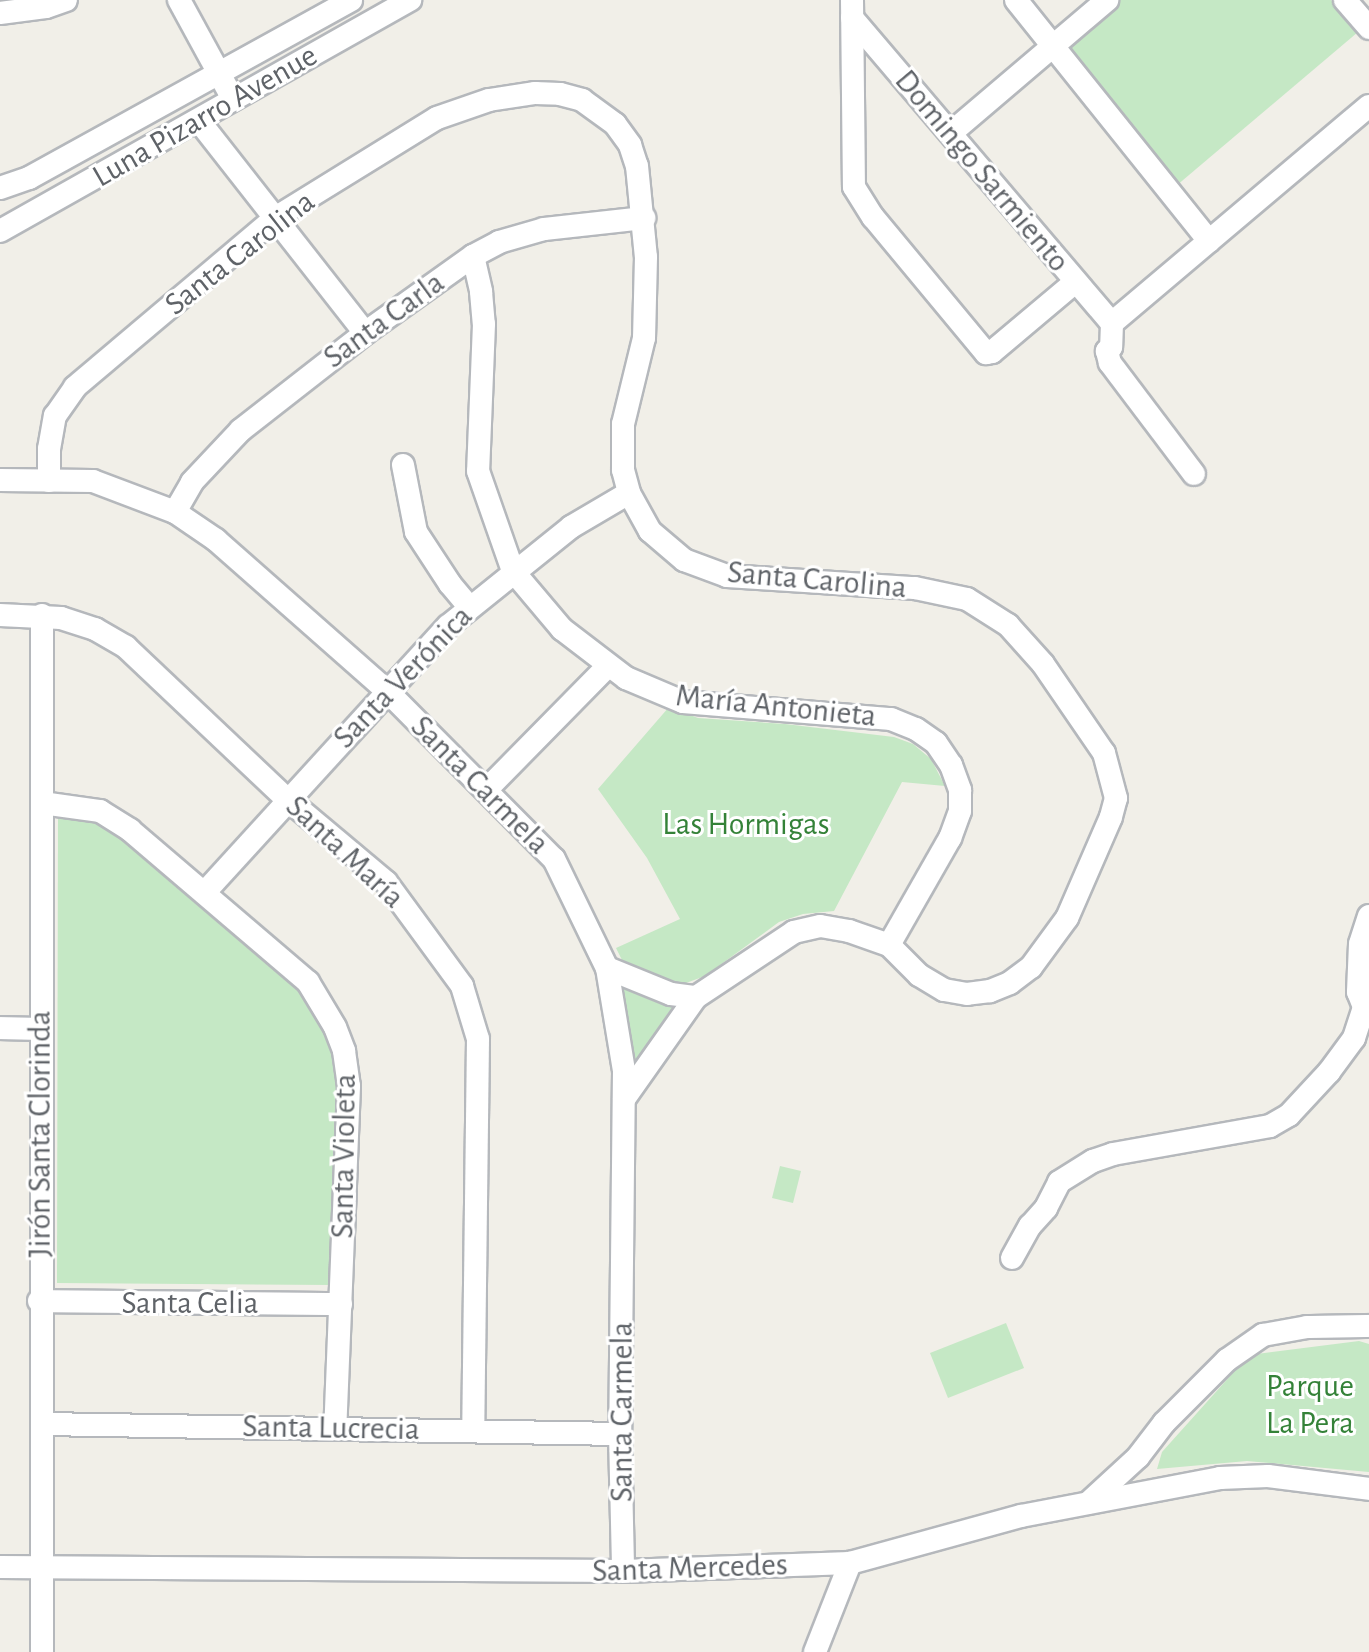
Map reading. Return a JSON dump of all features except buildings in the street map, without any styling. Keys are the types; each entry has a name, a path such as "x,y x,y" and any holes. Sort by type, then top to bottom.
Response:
{"street":[{"path":"0,13 46,7 66,0"},
{"path":"179,0 233,99"},
{"name":"Luna Pizarro Avenue","path":"0,188 29,178 351,0"},
{"name":"Luna Pizarro Avenue","path":"0,231 410,0"},
{"path":"1016,0 1209,241"},
{"path":"952,132 1107,0"},
{"path":"1345,0 1369,28"},
{"path":"852,9 854,187 873,217 986,353 992,352 1075,282"},
{"name":"Domingo Sarmiento","path":"852,9 1112,323"},
{"name":"Santa Carolina","path":"49,481 49,449 55,416 75,387 275,218 437,118 489,100 535,93 582,100 615,124 630,145 637,166 644,218 644,338 621,444 629,493 650,531 684,560 727,576 915,588 967,599 1008,625 1050,674 1104,753 1116,798 1111,817 1067,918 1031,967 1010,983 990,991 967,994 944,990 919,975 889,945 849,931 820,926 794,932 696,997 624,1099"},
{"path":"1194,474 1110,363 1107,351 1111,347 1112,323 1369,106"},
{"path":"199,121 365,333"},
{"name":"Santa Carla","path":"175,512 192,482 241,430 365,333 473,256 499,242 544,229 644,218"},
{"name":"María Antonieta","path":"473,256 484,324 478,471 513,571 572,640 638,684 683,702 891,719 916,729 936,743 951,765 960,790 960,811 950,838 889,945"},
{"path":"403,465 416,532 450,584 470,608"},
{"name":"Santa Carmela","path":"0,480 93,481 175,512 216,540 386,690 554,859 607,968 624,1071 620,1434 623,1571"},
{"name":"Santa Verónica","path":"205,892 386,690 470,608 571,527 629,493"},
{"name":"Santa María","path":"0,615 42,615 95,629 126,647 287,799 386,882 462,986 478,1039 473,1430"},
{"name":"Jirón Santa Clorinda","path":"42,615 39,1301 42,1652"},
{"path":"487,789 608,666"},
{"name":"Santa Violeta","path":"42,803 100,811 130,830 308,982 324,1005 344,1051 349,1086 335,1428"},
{"path":"1012,1258 1030,1226 1046,1208 1059,1182 1093,1161 1113,1154 1270,1126 1289,1115 1329,1072 1354,1038 1366,1008 1358,992 1360,944 1369,916"},
{"path":"607,968 671,994 696,997"},
{"path":"0,1028 41,1029"},
{"name":"Santa Celia","path":"39,1301 341,1304"},
{"path":"1087,1504 1138,1457 1164,1423 1227,1360 1263,1335 1307,1327 1369,1326"},
{"name":"Santa Lucrecia","path":"42,1424 620,1434"},
{"path":"1138,1457 1150,1476 1152,1490"},
{"name":"Santa Mercedes","path":"0,1567 623,1571 850,1563 1021,1516 1240,1475 1369,1489"},
{"path":"815,1652 850,1563"}],"green space":[{"path":"1119,0 1331,0 1358,32 1176,186 1061,48"},
{"name":"Las Hormigas","path":"669,707 698,718 785,724 894,737 913,744 931,759 945,786 902,782 834,911 803,914 779,922 705,976 686,983 664,983 641,976 622,960 616,948 680,919 647,858 598,789"},
{"path":"58,810 100,817 304,987 327,1020 342,1085 334,1285 57,1283"},
{"path":"622,988 663,1005 674,1005 633,1065"},
{"path":"780,1166 801,1171 793,1203 772,1198"},
{"path":"1006,1323 1024,1368 948,1398 930,1353"},
{"name":"Parque La Pera","path":"1359,1341 1369,1344 1369,1472 1247,1461 1157,1469 1162,1452 1249,1355"}]}
